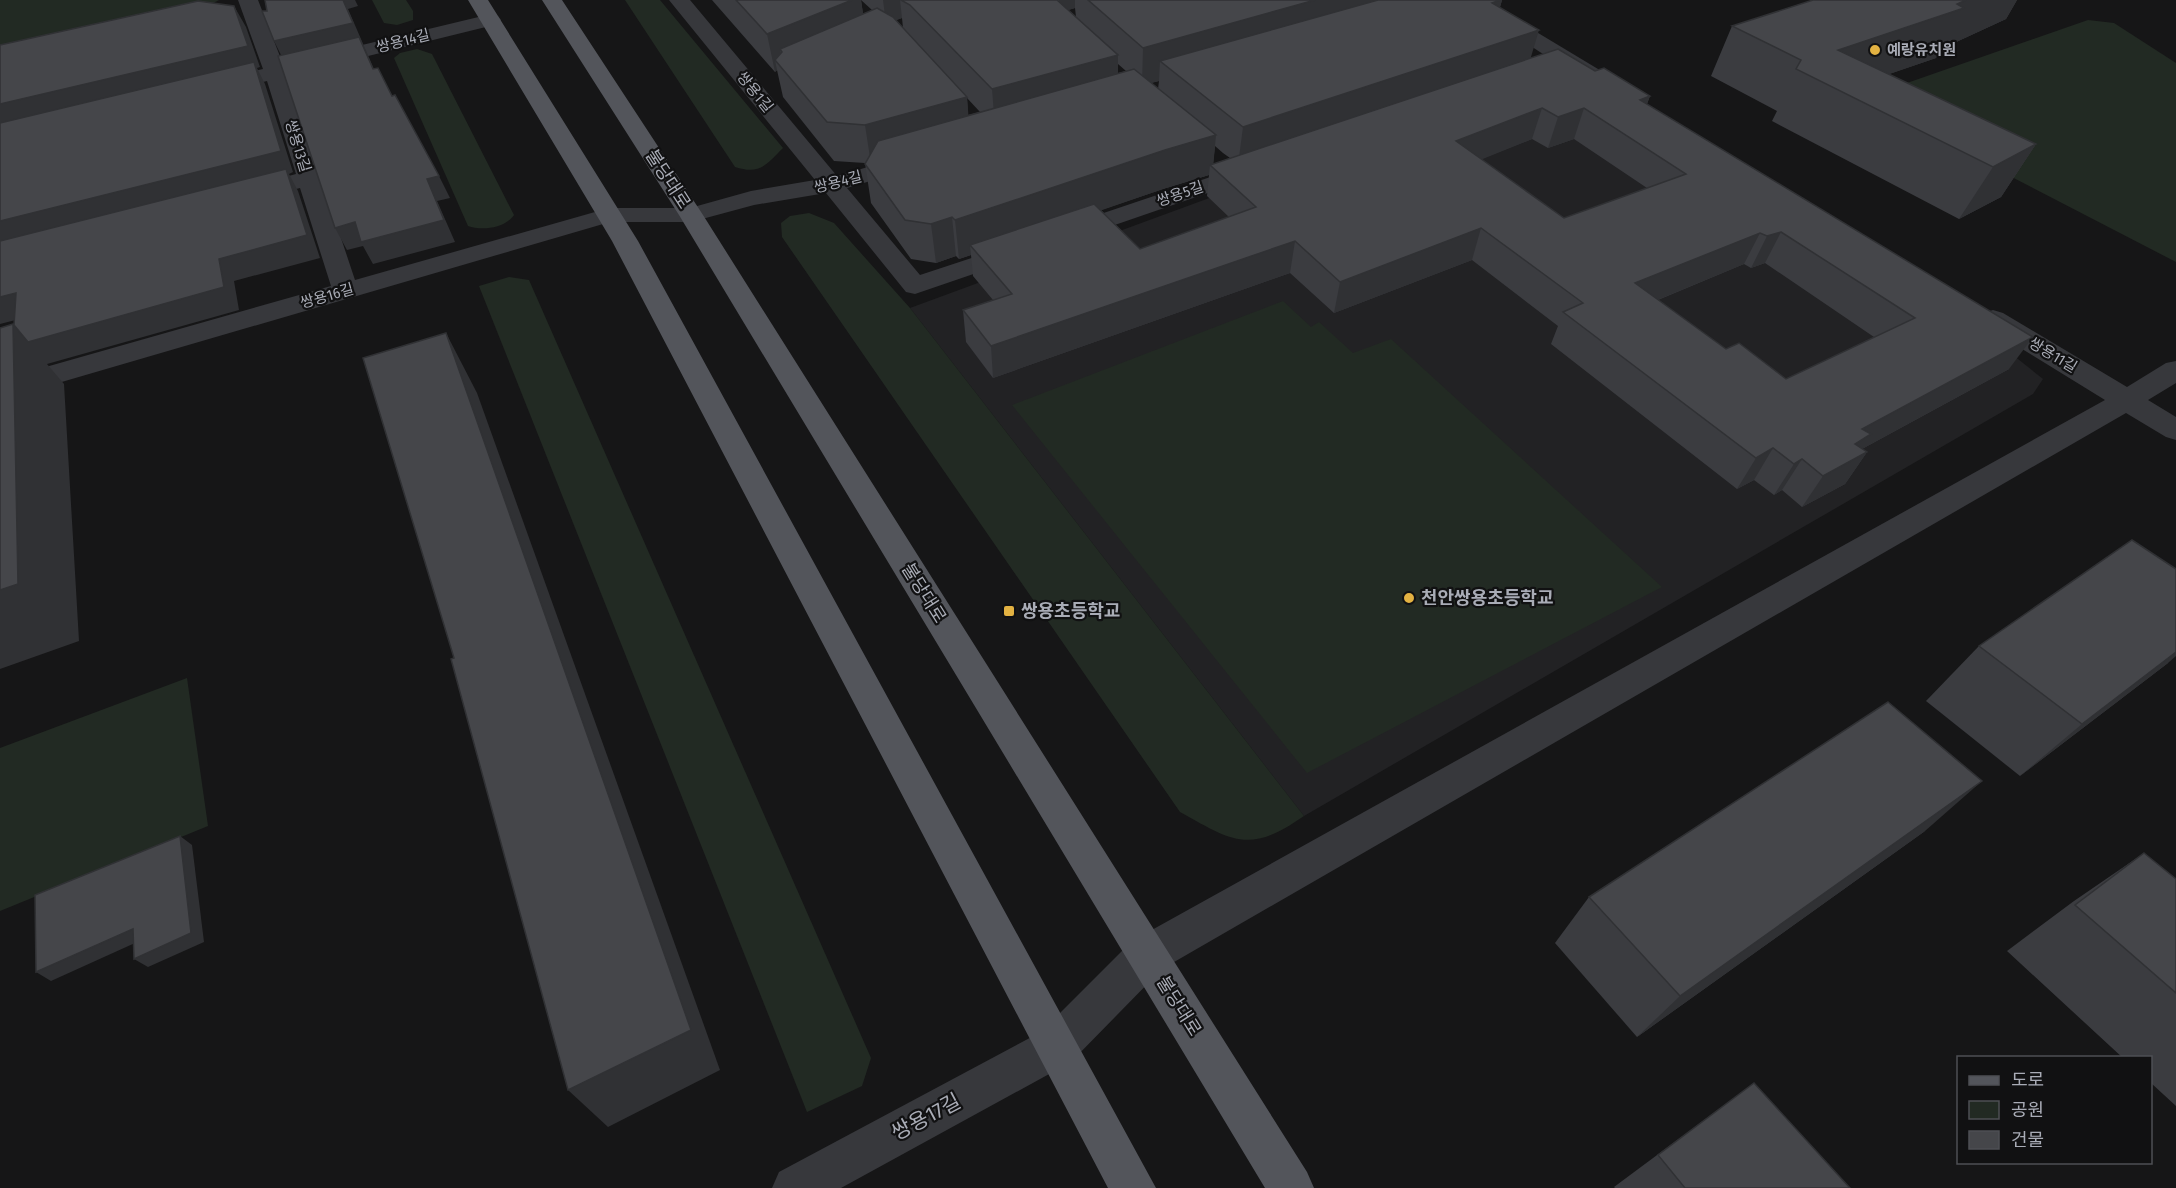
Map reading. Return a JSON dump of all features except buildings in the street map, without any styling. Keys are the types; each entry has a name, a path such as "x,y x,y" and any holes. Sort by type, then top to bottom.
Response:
{"main road":[{"name":"불당대로","path":"552,0 691,215 1291,1188"},
{"path":"484,10 609,215 1132,1188"}],"street":[{"name":"쌍용1길","path":"679,0 831,185"},
{"path":"1444,7 1468,0 1611,86"},
{"name":"쌍용13길","path":"242,3 275,72 345,290"},
{"name":"쌍용14길","path":"195,91 275,72 484,10"},
{"path":"1537,73 1571,62"},
{"path":"754,91 776,82"},
{"name":"쌍용4길","path":"656,214 691,215 751,198 831,185 933,156"},
{"name":"쌍용5길","path":"831,185 915,286 1041,242 1224,169 1267,165"},
{"path":"229,199 309,178"},
{"name":"쌍용16길","path":"0,390 609,215 656,214"},
{"name":"쌍용11길","path":"1975,308 2176,430"},
{"name":"쌍용17길","path":"795,1188 1056,1047 1147,955 2127,400 2176,370"}],"shaded area":[{"name":"천안쌍용초등학교","path":"1544,75 1576,84 2018,359 2043,379 2033,394 1304,816 910,308"}],"green space":[{"path":"0,0 219,0 206,7 0,53"},
{"path":"372,0 406,0 413,11 413,20 397,25 384,23"},
{"path":"625,0 660,0 783,148 772,159 757,169 735,167"},
{"path":"2088,20 2114,23 2176,63 2176,262 1861,99"},
{"path":"417,49 432,54 514,215 499,226 486,228 468,226 394,58 400,53"},
{"path":"809,213 834,223 910,308 1304,816 1269,836 1242,840 1214,831 1180,812 782,237 781,223 790,216"},
{"path":"509,277 529,280 871,1058 862,1086 807,1112 479,286"},
{"path":"1283,301 1311,327 1319,322 1353,353 1391,339 1662,587 1307,773 1012,405"},
{"path":"187,678 208,826 0,911 0,748"}],"place":[{"name":"예랑유치원","path":"1875,50"},
{"name":"천안쌍용초등학교","path":"1409,598"},
{"name":"쌍용초등학교","path":"1009,611"}]}
